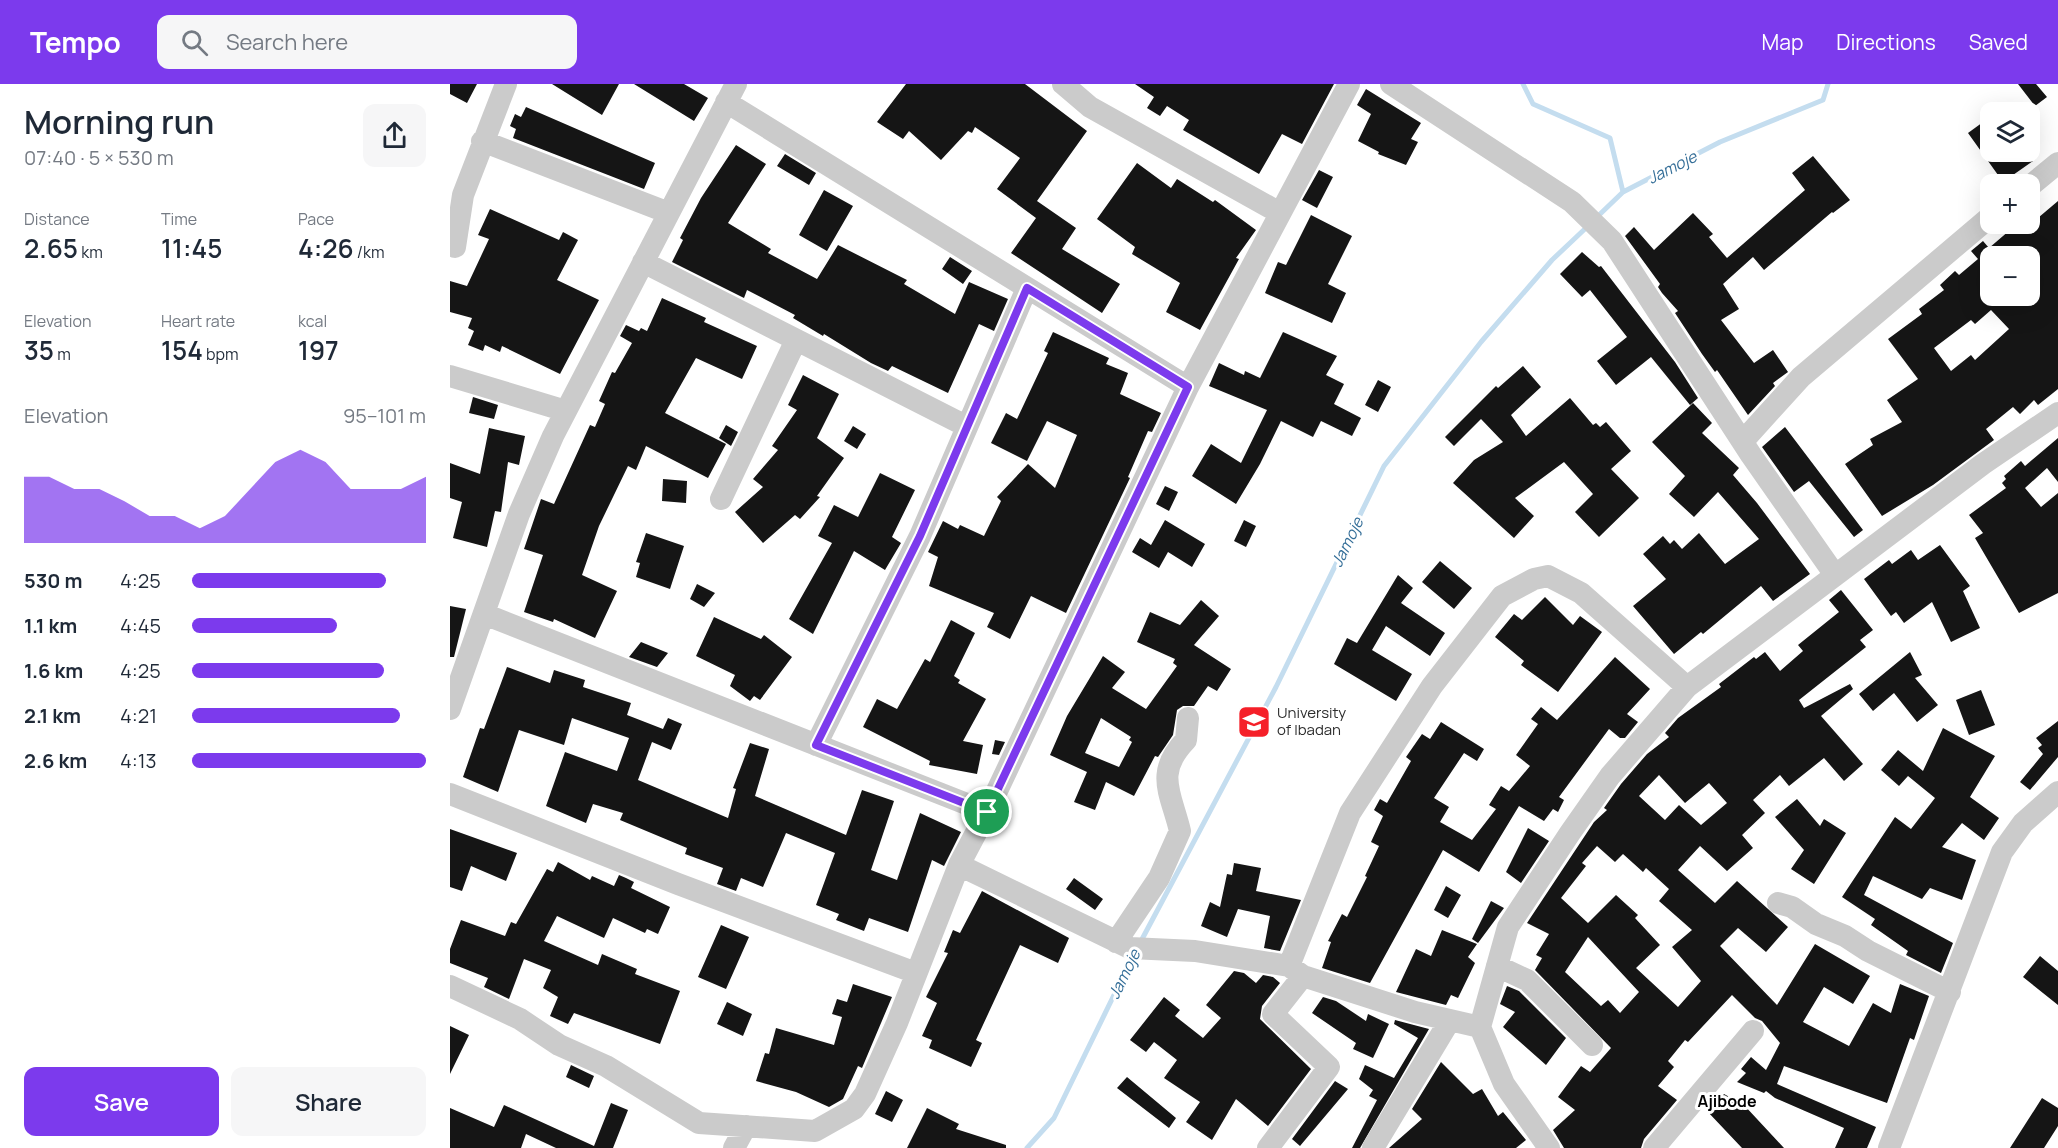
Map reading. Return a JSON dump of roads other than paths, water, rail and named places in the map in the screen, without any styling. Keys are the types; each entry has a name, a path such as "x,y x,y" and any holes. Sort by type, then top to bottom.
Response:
{"street":[{"path":"455,247 463,195 506,84"},
{"path":"1063,84 1090,107 1280,213"},
{"path":"450,986 520,1019 559,1045 606,1066 699,1123 814,1131 854,1109 865,1094 959,865 987,812 1188,387 1349,84"},
{"path":"1391,84 1578,207 1612,241 1743,441 1835,575"},
{"path":"450,709 519,514 566,411 731,93 1027,288 1188,387"},
{"path":"482,141 669,213"},
{"path":"2040,178 2058,163"},
{"path":"1743,441 1801,377 1980,226"},
{"path":"643,262 966,426"},
{"path":"816,745 920,536 1027,288"},
{"path":"721,499 796,340"},
{"path":"450,376 566,411"},
{"path":"1549,1148 1504,1084 1480,1027 1508,927 1570,833 1610,776 1687,687 1983,464 2058,413"},
{"path":"1268,1148 1329,1067 1274,1014 1296,971 1350,813 1432,686 1502,596 1534,579 1548,576 1581,593 1687,687"},
{"path":"484,614 987,812"},
{"path":"1116,942 1159,878 1180,831 1172,810 1167,769 1175,752 1186,740 1188,718"},
{"path":"1889,1148 2002,852 2023,823 2058,792"},
{"path":"450,794 678,884 916,973"},
{"path":"959,865 1130,948 1195,951 1296,971 1415,1012 1480,1027"},
{"path":"1778,903 1792,908 1816,924 1845,936 1884,959 1950,992"},
{"path":"1497,966 1527,980 1592,1045"},
{"path":"1373,1148 1450,1020"},
{"path":"1654,1148 1753,1031"},
{"path":"734,1148 746,1126"}],"waterway":[{"path":"1523,84 1533,104 1610,138 1623,192"},
{"name":"Jamoje","path":"1597,217 1623,192 1720,142 1823,100 1828,84"},
{"name":"Jamoje","path":"1140,943 1276,687 1384,466 1481,342 1552,260 1588,226"},
{"name":"Jamoje","path":"1027,1148 1054,1118 1134,954"}],"place":[{"name":"University of Ibadan","path":"1254,722"}],"district":[{"name":"Ajibode","path":"1727,1101"}]}
